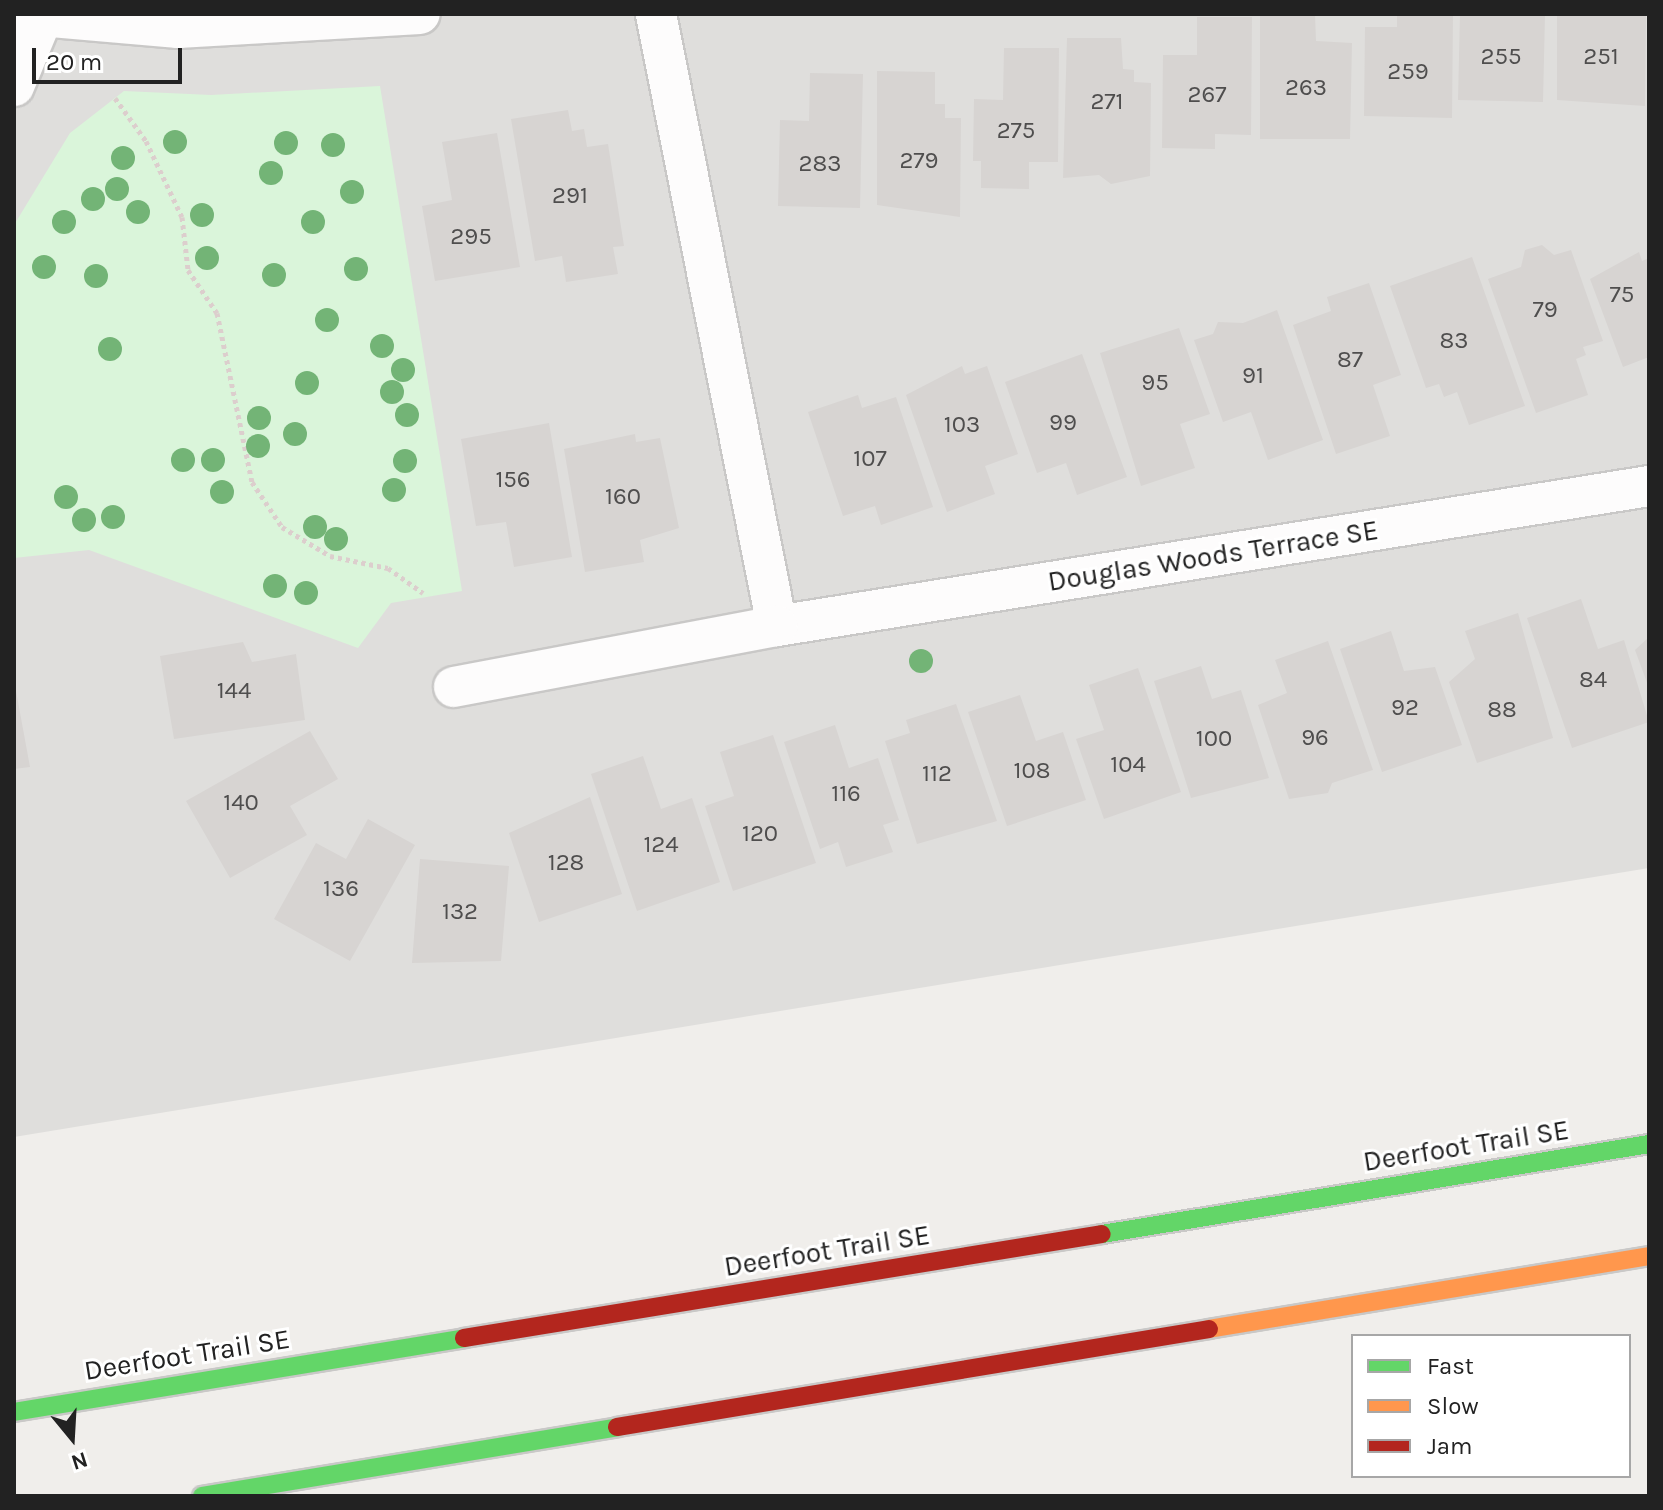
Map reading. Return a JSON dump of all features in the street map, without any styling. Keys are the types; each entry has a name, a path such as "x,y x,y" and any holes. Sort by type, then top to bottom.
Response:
{"highway":[{"name":"Deerfoot Trail SE","path":"14,1412 1649,1144"},
{"path":"202,1496 1649,1256"}],"street":[{"path":"14,86 29,18 178,28 420,14"},
{"path":"656,14 777,626"},
{"name":"Douglas Woods Terrace SE","path":"454,687 777,626 1649,486"}],"path":[{"path":"115,98 146,141 182,217 188,270 217,313 252,482 282,527 330,556 388,568 423,593"}],"shaded area":[{"path":"14,14 1649,14 1649,868 14,1137"}],"green space":[{"path":"380,86 462,591 391,603 358,648 89,550 14,558 14,225 70,133 124,91 211,95"}],"building":[{"path":"1260,14 1315,14 1316,41 1352,43 1350,139 1260,139"},
{"path":"1397,14 1453,14 1452,118 1364,116 1365,27 1397,27"},
{"path":"1460,14 1545,14 1543,102 1458,100"},
{"path":"1557,14 1646,14 1645,106 1557,100"},
{"path":"1197,17 1252,17 1251,135 1215,134 1215,149 1162,148 1163,55 1197,55"},
{"path":"1067,38 1121,38 1123,69 1134,70 1134,82 1151,83 1150,176 1111,184 1099,175 1063,178"},
{"path":"1004,48 1059,48 1058,162 1029,162 1029,189 981,188 981,161 973,161 974,99 1003,100"},
{"path":"877,71 935,72 935,104 945,104 945,118 961,118 960,217 877,205"},
{"path":"810,73 863,74 860,208 778,206 780,120 809,121"},
{"path":"568,110 572,131 584,129 587,147 608,144 624,246 613,247 618,274 566,282 562,256 535,261 511,119"},
{"path":"497,133 520,267 435,281 422,206 452,200 442,142"},
{"path":"1542,245 1554,255 1571,250 1603,341 1583,347 1586,355 1576,359 1588,395 1536,413 1488,279 1521,267 1525,250"},
{"path":"1639,252 1642,261 1649,258 1649,357 1623,367 1590,279"},
{"path":"1472,257 1525,406 1469,425 1457,392 1444,397 1439,384 1426,388 1390,286"},
{"path":"1369,283 1401,375 1373,385 1390,436 1336,454 1293,325 1331,311 1327,297"},
{"path":"1277,310 1323,440 1268,460 1251,412 1223,422 1194,340 1213,334 1218,322 1243,323"},
{"path":"1179,328 1210,414 1180,424 1195,468 1141,486 1100,353"},
{"path":"1082,354 1127,477 1077,495 1066,463 1037,473 1005,382"},
{"path":"962,366 965,374 987,366 1018,454 985,466 995,494 947,512 906,395"},
{"path":"858,395 862,408 896,397 933,507 881,525 875,506 843,516 808,412"},
{"path":"549,423 572,557 514,567 506,522 476,526 461,439"},
{"path":"635,434 636,442 660,438 679,528 640,540 644,562 585,572 564,449"},
{"path":"1581,599 1598,649 1624,640 1649,722 1572,748 1527,618"},
{"path":"1518,613 1553,738 1477,763 1449,682 1475,659 1465,631"},
{"path":"1391,631 1404,671 1435,667 1462,745 1382,772 1340,649"},
{"path":"1649,637 1649,688 1635,650"},
{"path":"1328,641 1373,770 1332,783 1328,793 1289,799 1258,705 1287,693 1275,660"},
{"path":"243,642 252,662 296,654 305,720 174,739 160,656"},
{"path":"1201,666 1212,699 1241,690 1269,778 1191,798 1154,681"},
{"path":"1138,668 1181,792 1104,819 1076,739 1104,730 1089,685"},
{"path":"14,680 30,767 14,769"},
{"path":"1020,695 1036,741 1063,732 1086,800 1007,826 968,712"},
{"path":"956,704 997,821 917,844 885,741 910,733 906,720"},
{"path":"835,725 849,768 878,758 899,820 883,825 893,852 846,867 838,842 820,849 784,742"},
{"path":"310,731 338,779 290,806 307,835 230,878 186,801"},
{"path":"773,735 816,863 733,891 705,806 734,796 720,752"},
{"path":"643,756 661,809 692,798 720,882 637,911 591,774"},
{"path":"590,797 622,894 539,922 509,833"},
{"path":"368,819 415,845 350,961 274,919 316,843 346,859"},
{"path":"420,859 509,866 501,961 412,963"}],"traffic: fast":[{"path":"1102,1234 1649,1144"},
{"path":"14,1412 464,1338"},
{"path":"202,1496 617,1427"}],"traffic: slow":[{"path":"1209,1329 1649,1256"}],"traffic: jam":[{"path":"464,1338 1102,1234"},
{"path":"617,1427 1209,1329"}]}
